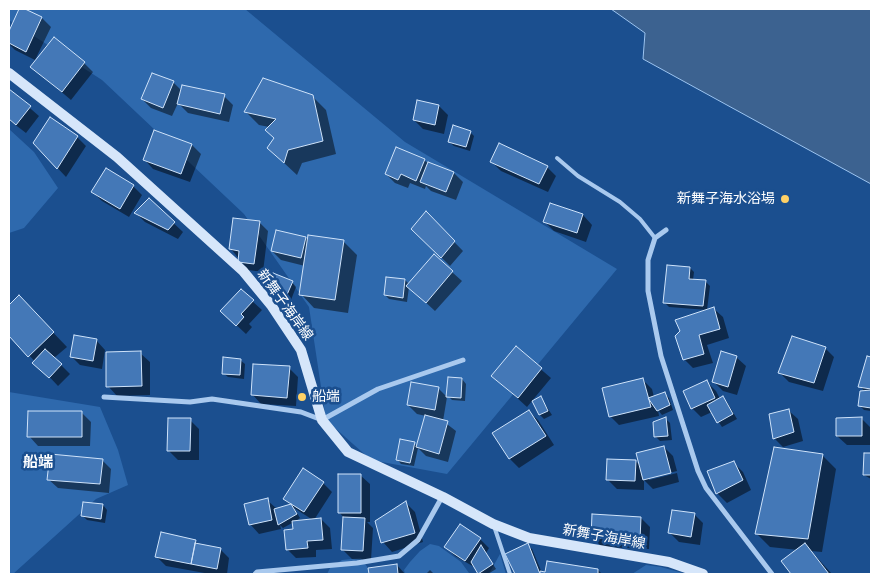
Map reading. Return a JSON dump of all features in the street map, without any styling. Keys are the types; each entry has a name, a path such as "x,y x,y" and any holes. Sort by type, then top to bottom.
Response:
{"main road":[{"name":"新舞子海岸線","path":"9,73 118,156 243,271 271,305 301,350 322,420 348,452 443,497 493,524 529,538 670,562 703,574"}],"street":[{"path":"666,230 655,238 648,260 648,292 661,356 698,471 706,488 772,574"},
{"path":"104,398 190,402 212,399 301,412 322,420 378,389 463,360"},
{"path":"255,574 257,572 357,563 399,556 418,540 443,497"}],"lane":[{"path":"557,158 578,176 620,202 640,219 655,238"},
{"path":"493,524 510,574"}],"shaded area":[{"path":"9,9 245,9 405,142 617,269 447,474 371,460 326,420 309,307 244,214 102,80 9,20"},
{"path":"611,9 871,9 871,184 643,59 645,33"},
{"path":"9,129 34,152 58,188 24,228 9,233"},
{"path":"9,392 100,407 118,450 128,485 96,499 13,574 9,574"},
{"path":"430,544 439,546 461,562 469,573 473,574 405,574 404,570 410,562"},
{"path":"500,554 506,574 486,574 490,572"},
{"path":"361,558 368,568 369,574 327,574 330,568 342,560"},
{"path":"646,565 661,567 686,574 632,574"}],"building":[{"path":"19,9 25,9 42,17 26,52 9,43 9,31"},
{"path":"54,37 85,62 62,92 30,67"},
{"path":"152,73 174,81 163,108 141,99"},
{"path":"263,78 313,95 323,141 288,150 284,163 267,148 274,138 265,130 276,119 244,112"},
{"path":"182,85 225,94 220,114 177,104"},
{"path":"9,89 31,106 16,125 9,119"},
{"path":"417,100 439,105 435,125 413,120"},
{"path":"50,117 78,136 57,169 33,143"},
{"path":"453,125 471,131 466,147 448,142"},
{"path":"154,130 192,144 181,174 143,160"},
{"path":"499,143 548,166 539,184 490,162"},
{"path":"396,147 425,159 416,181 401,174 398,180 385,174"},
{"path":"428,162 454,172 446,192 420,182"},
{"path":"106,168 134,185 120,209 91,192"},
{"path":"149,198 175,222 168,230 134,213"},
{"path":"550,203 583,214 577,233 543,222"},
{"path":"426,211 455,241 441,258 411,229"},
{"path":"233,218 260,221 254,264 238,262 239,251 229,249"},
{"path":"276,230 306,237 301,258 271,251"},
{"path":"308,235 344,240 335,300 299,295"},
{"path":"434,254 453,271 426,303 406,286"},
{"path":"667,265 690,267 689,279 706,280 703,306 663,303"},
{"path":"273,273 293,281 286,297 267,288"},
{"path":"386,277 405,279 403,298 384,295"},
{"path":"241,289 254,300 241,314 244,317 236,326 220,311"},
{"path":"19,295 54,332 28,357 9,336 9,305"},
{"path":"714,307 720,329 699,335 704,354 683,360 675,336 680,331 675,320"},
{"path":"74,335 97,339 93,361 70,357"},
{"path":"792,336 826,347 814,383 778,373"},
{"path":"516,346 542,368 518,398 491,376"},
{"path":"45,349 62,364 49,378 32,363"},
{"path":"141,351 142,386 106,387 106,352"},
{"path":"721,351 737,356 728,387 712,382"},
{"path":"867,356 871,357 871,389 858,387"},
{"path":"223,357 241,359 240,375 222,374"},
{"path":"253,364 290,366 287,398 251,395"},
{"path":"448,377 462,378 461,398 446,397"},
{"path":"643,378 651,407 609,417 602,388"},
{"path":"707,380 715,398 691,409 683,391"},
{"path":"411,382 439,387 435,410 407,405"},
{"path":"871,390 871,408 858,406 860,391"},
{"path":"665,392 670,405 657,411 648,398"},
{"path":"541,396 548,411 539,415 532,401"},
{"path":"723,396 733,414 717,423 707,405"},
{"path":"789,409 794,432 773,439 769,414"},
{"path":"529,410 546,436 509,459 492,433"},
{"path":"28,411 82,411 82,437 27,437"},
{"path":"425,415 448,421 439,454 416,447"},
{"path":"666,417 668,436 654,437 653,422"},
{"path":"862,417 862,436 836,436 836,418"},
{"path":"168,418 191,418 190,451 167,451"},
{"path":"400,439 415,442 410,463 396,460"},
{"path":"664,446 671,473 643,480 636,453"},
{"path":"774,447 823,454 808,539 755,534"},
{"path":"864,453 871,453 871,475 863,475"},
{"path":"50,454 103,459 100,484 47,480"},
{"path":"607,459 636,460 635,481 606,480"},
{"path":"734,461 743,480 716,494 707,471"},
{"path":"303,468 324,482 304,512 283,499"},
{"path":"338,474 361,474 361,513 338,513"},
{"path":"268,498 272,520 249,525 244,504"},
{"path":"406,501 415,533 381,543 375,521"},
{"path":"83,502 103,504 101,519 81,516"},
{"path":"291,504 297,514 278,525 274,509"},
{"path":"672,510 695,513 691,537 668,533"},
{"path":"592,514 641,517 640,540 591,538"},
{"path":"343,517 365,518 363,551 341,550"},
{"path":"321,518 323,540 307,541 308,548 286,550 284,530 293,529 292,521"},
{"path":"460,524 481,538 465,561 444,547"},
{"path":"161,532 196,540 191,564 155,557"},
{"path":"195,543 221,548 217,569 191,564"},
{"path":"528,543 540,574 515,574 505,554"},
{"path":"805,543 829,574 791,574 781,561"},
{"path":"481,545 493,564 478,574 471,562"},
{"path":"547,561 598,569 598,574 540,574 540,571 545,572"},
{"path":"397,564 398,574 369,574 368,568"}],"place":[{"name":"新舞子海水浴場","path":"785,199"},
{"name":"船端","path":"302,397"}],"district":[{"name":"船端","path":"38,462"}]}
